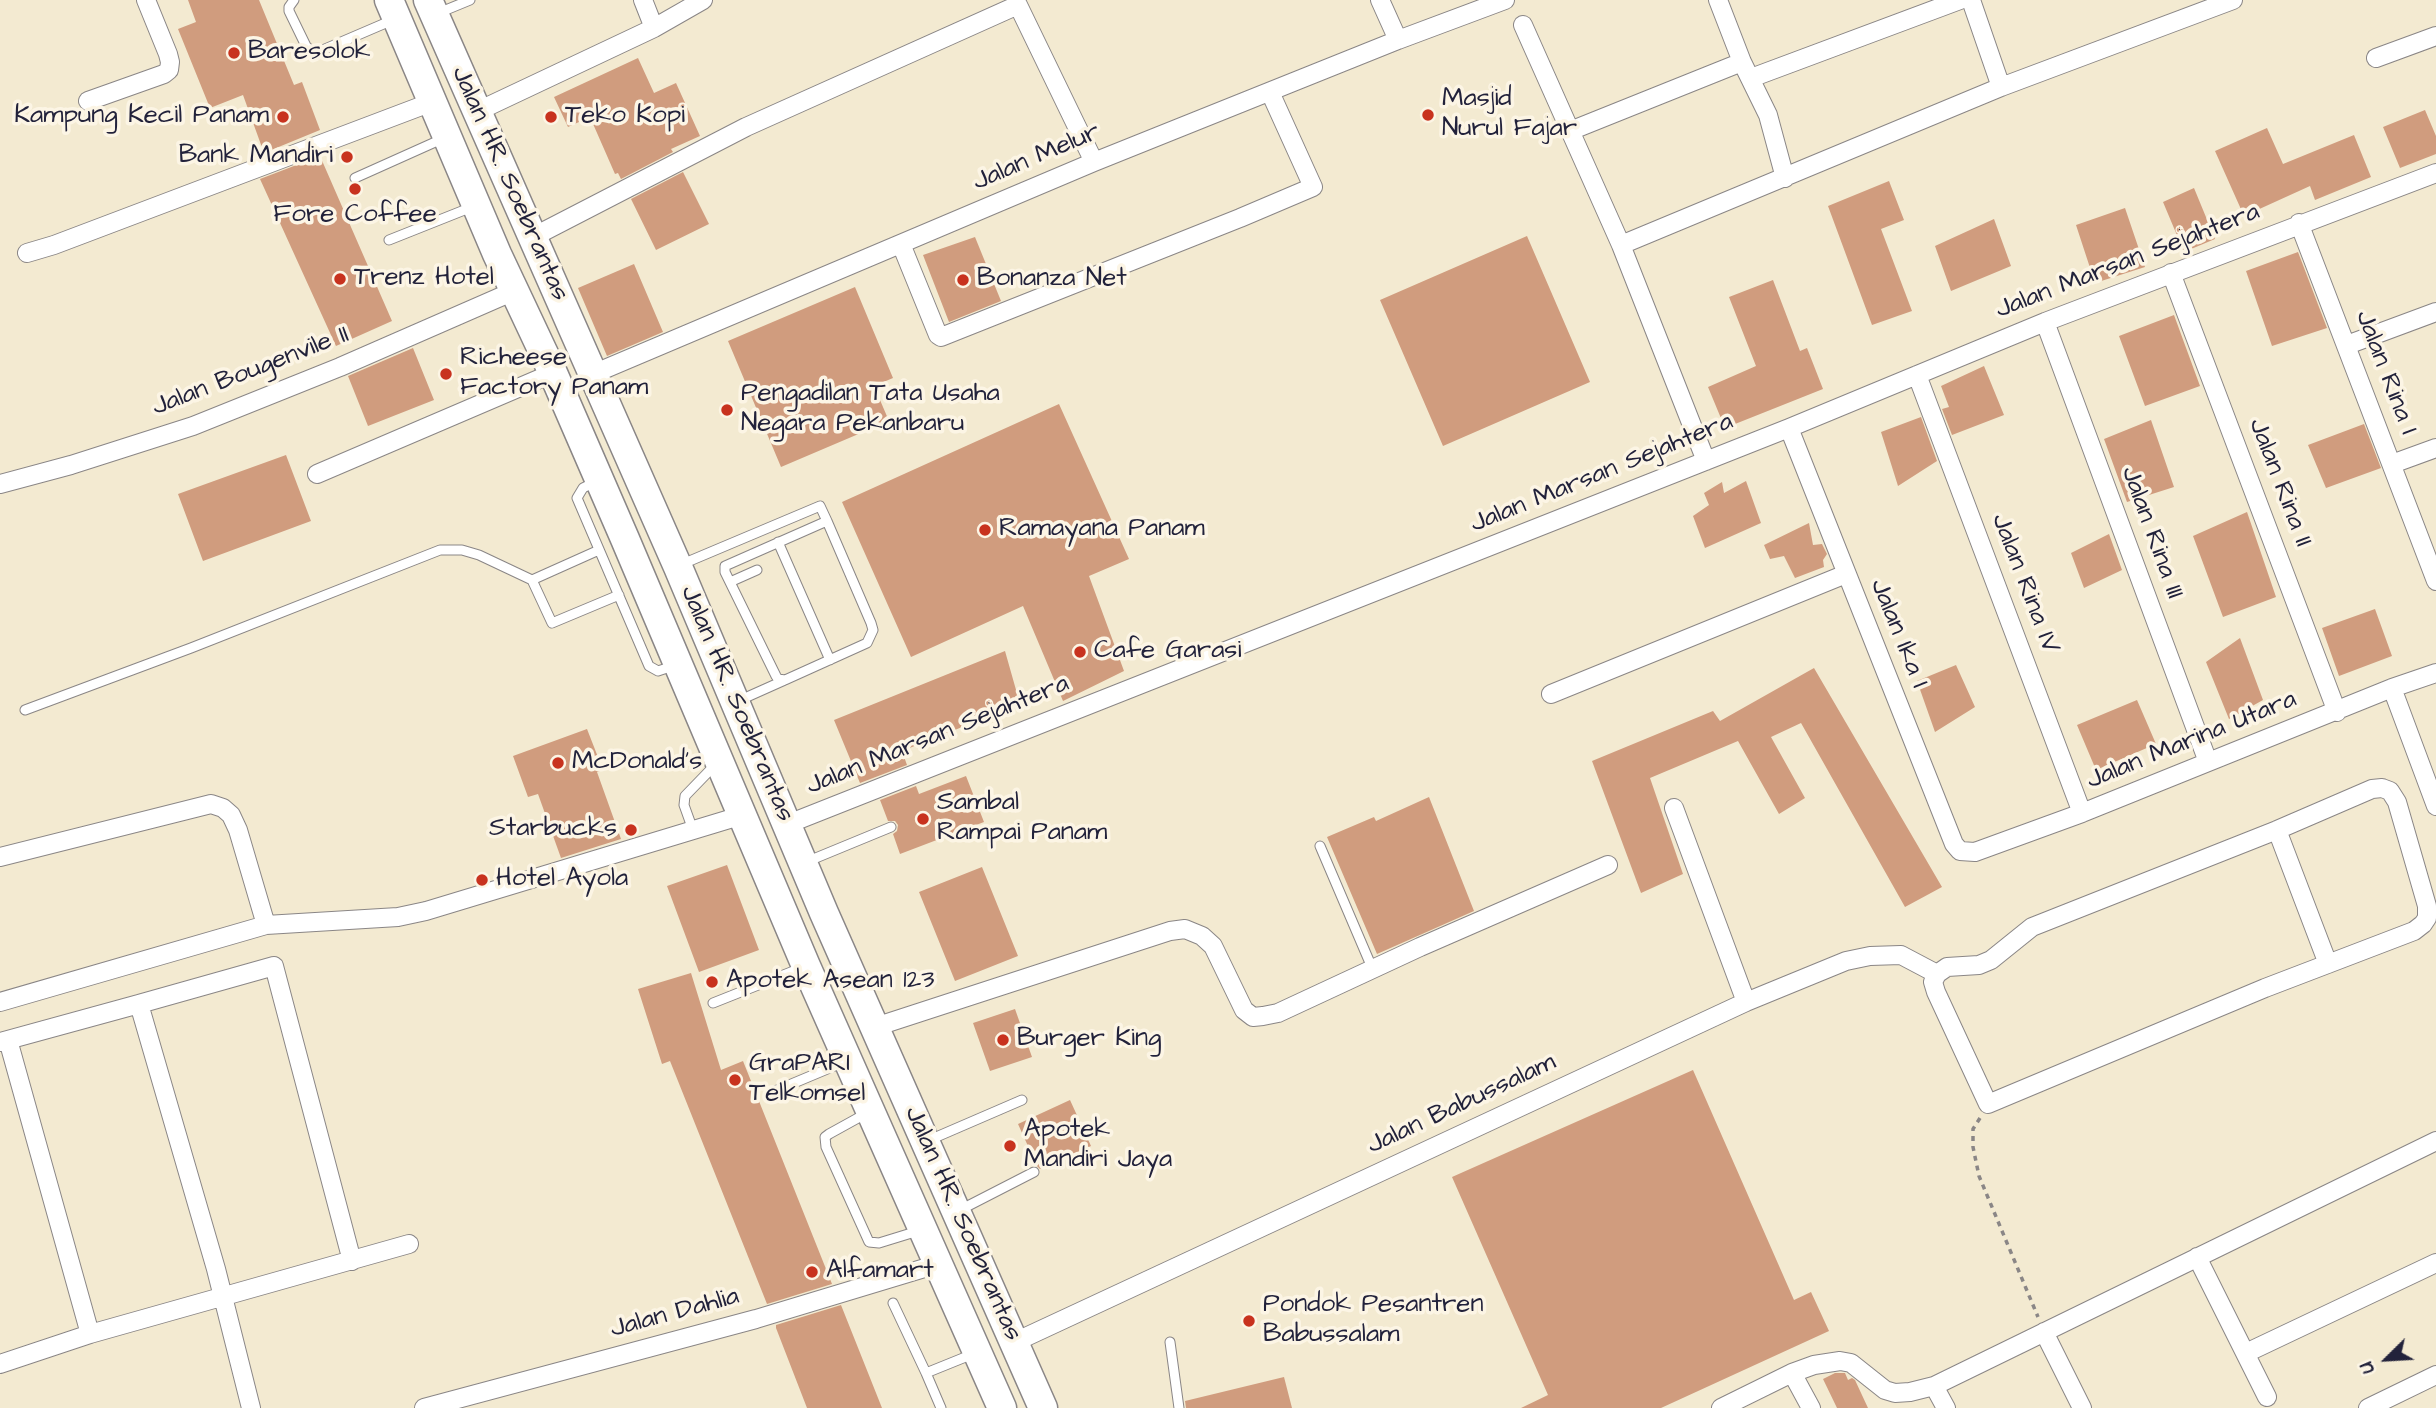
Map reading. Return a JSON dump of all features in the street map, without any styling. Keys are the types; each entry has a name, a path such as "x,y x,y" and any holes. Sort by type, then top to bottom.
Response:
{"main road":[{"name":"Jalan HR. Soebrantas","path":"431,7 678,566 874,1027 1043,1408"},
{"name":"Jalan HR. Soebrantas","path":"393,9 514,291 553,373 806,966 1002,1408"},
{"path":"901,1178 931,1152"},
{"path":"938,1264 972,1247"}],"street":[{"path":"88,101 169,70 168,54 146,0"},
{"path":"643,0 654,28"},
{"path":"476,112 654,28 703,0"},
{"path":"1380,0 1398,40"},
{"name":"Jalan Melur","path":"593,374 1094,162 1505,0"},
{"path":"1718,0 1746,70 1768,115 1785,178"},
{"path":"1570,131 1960,0"},
{"path":"1971,0 2001,87"},
{"path":"1620,245 2001,87 2233,0"},
{"path":"531,237 746,127 1023,2 1094,162"},
{"path":"1523,25 1620,245 1706,461"},
{"path":"2375,58 2436,36"},
{"path":"901,244 938,335 942,337 1240,218 1313,187 1270,92"},
{"path":"27,253 432,102"},
{"name":"Jalan Marsan Sejahtera","path":"788,824 1789,428 2045,322 2436,173"},
{"name":"Jalan Rina I","path":"2299,223 2436,581"},
{"name":"Jalan Rina II","path":"2171,273 2337,712"},
{"name":"Jalan Bougenvile II","path":"0,484 193,426 340,367 514,291"},
{"path":"2347,345 2436,312"},
{"name":"Jalan Rina III","path":"2045,322 2208,762"},
{"path":"317,474 553,373"},
{"name":"Jalan Rina IV","path":"1917,375 2082,813"},
{"name":"Jalan Ika I","path":"1789,428 1954,844 1959,851 1965,853"},
{"path":"2392,464 2436,448"},
{"path":"1551,694 1846,574"},
{"name":"Jalan Marina Utara","path":"1965,853 1975,852 2082,813 2392,688 2436,673"},
{"path":"2392,688 2436,806"},
{"path":"2382,788 2390,791 2397,802 2427,906 2427,918 2423,925 2414,931 2328,964 1988,1104 1933,982 1937,974 1947,968 1979,965 1991,960 2032,928 2372,789 2382,788"},
{"path":"0,857 211,804 223,808 231,815 238,830 266,925"},
{"path":"1674,808 1746,1002"},
{"path":"0,1002 266,925 398,917 426,911 743,815"},
{"path":"2277,830 2328,964"},
{"path":"874,1027 1170,931 1185,929 1202,936 1213,946 1244,1010 1253,1017 1278,1013 1608,864"},
{"name":"Jalan Babussalam","path":"1014,1342 1746,1002 1846,961 1870,956 1901,955 1937,974"},
{"path":"90,1334 4,1041 274,966 352,1261"},
{"path":"139,1004 216,1269 251,1408"},
{"path":"1721,1408 1792,1373 1840,1360 1861,1368 1885,1390 1895,1393 1934,1387 2435,1143"},
{"path":"0,1364 90,1334 409,1244"},
{"path":"2197,1257 2267,1397"},
{"path":"2246,1353 2436,1263"},
{"name":"Jalan Dahlia","path":"424,1408 756,1319 938,1264"},
{"path":"2044,1332 2081,1408"},
{"path":"1792,1373 1811,1408"},
{"path":"2368,1408 2436,1375"},
{"path":"1934,1387 1946,1408"}],"lane":[{"path":"294,0 289,11 306,46 311,51 318,52 393,9"},
{"path":"431,7 470,0"},
{"path":"355,178 447,137"},
{"path":"388,240 477,205"},
{"path":"599,480 583,488 577,498 649,666 658,671 678,664"},
{"path":"678,566 820,506 827,521 873,630 867,643 736,702"},
{"path":"785,680 779,680 776,676 725,572 725,566 827,521"},
{"path":"778,542 830,660"},
{"path":"25,710 440,550 462,550 479,555 532,580 552,623 619,595"},
{"path":"532,580 600,550"},
{"path":"730,582 757,570"},
{"path":"693,830 684,805 685,796 719,761"},
{"path":"804,862 891,827"},
{"path":"1320,846 1373,970"},
{"path":"713,1003 806,966"},
{"path":"769,1093 849,1060"},
{"path":"931,1152 1022,1100"},
{"path":"872,1111 825,1137 826,1146 869,1242 879,1243 923,1229"},
{"path":"956,1212 1034,1172"},
{"path":"893,1303 941,1408"},
{"path":"1170,1342 1179,1408"},
{"path":"926,1373 978,1352"}],"path":[{"path":"1988,1104 1973,1129 1973,1146 1979,1176 2044,1332"}],"building":[{"name":"Baresolok","path":"188,0 259,0 294,85 302,82 320,130 264,153 243,95 210,108 178,29 196,22"},
{"path":"638,58 654,93 676,83 700,136 671,149 673,152 621,179 618,173 615,174 590,117 568,127 554,97"},
{"path":"2425,110 2436,136 2436,154 2400,168 2383,127"},
{"path":"2267,128 2283,164 2354,135 2371,177 2315,200 2310,186 2244,216 2215,151"},
{"name":"Trenz Hotel","path":"320,156 392,321 336,346 260,179"},
{"path":"683,172 709,224 656,250 631,199"},
{"path":"1889,181 1904,220 1881,229 1912,311 1872,325 1828,206"},
{"path":"2194,188 2215,239 2184,252 2163,202"},
{"path":"2125,208 2145,267 2095,283 2076,225"},
{"path":"1994,219 2011,266 1951,291 1935,246"},
{"path":"1527,236 1590,382 1443,446 1380,300"},
{"name":"Bonanza Net","path":"975,237 1001,301 949,322 923,255"},
{"path":"2298,252 2327,328 2272,346 2246,271"},
{"path":"634,264 663,332 607,356 578,288"},
{"path":"1773,280 1800,351 1807,348 1823,389 1725,428 1708,387 1756,366 1729,297"},
{"path":"855,287 893,378 874,386 889,421 781,467 728,341"},
{"path":"2174,315 2200,386 2145,406 2119,336"},
{"path":"413,348 434,400 368,426 348,376"},
{"path":"1984,366 2004,415 1952,435 1942,409 1949,407 1941,386"},
{"name":"Ramayana Panam","path":"1059,404 1129,559 1089,576 1124,671 1063,701 1023,606 911,657 842,502"},
{"path":"1921,417 1937,461 1898,486 1881,432"},
{"path":"2151,420 2174,487 2127,502 2104,439"},
{"path":"2364,424 2381,468 2326,488 2308,445"},
{"path":"286,455 311,521 203,561 178,494"},
{"path":"1746,481 1761,523 1705,548 1693,516 1709,505 1704,493 1722,482 1724,493"},
{"path":"2247,512 2276,597 2223,617 2193,536"},
{"path":"1809,523 1813,545 1822,544 1827,554 1823,560 1824,567 1795,578 1784,556 1770,559 1764,545"},
{"path":"2109,534 2122,570 2084,588 2071,553"},
{"path":"2375,609 2392,656 2339,676 2322,628"},
{"path":"2240,638 2263,700 2229,719 2206,662"},
{"path":"1005,651 1020,704 902,751 907,765 860,783 834,720"},
{"path":"1956,665 1975,707 1935,732 1917,681"},
{"path":"1814,668 1942,887 1905,907 1801,723 1771,737 1805,798 1779,814 1738,741 1650,778 1683,874 1641,893 1592,761 1713,711 1720,721"},
{"path":"2137,700 2156,744 2096,770 2077,725"},
{"path":"587,729 603,770 597,772 621,839 561,858 538,794 528,797 513,756"},
{"path":"966,776 984,822 900,854 893,834 898,825 895,821 888,821 880,800 916,786 919,794"},
{"path":"1429,797 1474,911 1377,954 1327,837 1374,817 1376,821"},
{"path":"727,865 759,950 699,972 667,886"},
{"path":"982,867 1018,956 955,981 919,892"},
{"path":"691,973 721,1070 743,1061 832,1284 767,1304 670,1061 662,1064 638,989"},
{"name":"Burger King","path":"1015,1009 1032,1057 990,1071 973,1023"},
{"path":"1693,1070 1794,1300 1811,1292 1829,1331 1661,1408 1521,1408 1548,1395 1452,1177"},
{"path":"1070,1100 1091,1146 1040,1169 1018,1124"},
{"path":"841,1305 882,1408 807,1408 776,1325"},
{"path":"1835,1373 1845,1373 1848,1380 1855,1380 1868,1408 1837,1408 1823,1379"},
{"path":"1284,1377 1292,1408 1186,1408 1185,1401"}],"place":[{"name":"Baresolok","path":"234,53"},
{"name":"Masjid Nurul Fajar","path":"1428,115"},
{"name":"Kampung Kecil Panam","path":"283,117"},
{"name":"Teko Kopi","path":"551,117"},
{"name":"Bank Mandiri","path":"347,157"},
{"name":"Fore Coffee","path":"355,189"},
{"name":"Trenz Hotel","path":"340,279"},
{"name":"Bonanza Net","path":"963,280"},
{"name":"Richeese Factory Panam","path":"446,374"},
{"name":"Pengadilan Tata Usaha Negara Pekanbaru","path":"727,410"},
{"name":"Ramayana Panam","path":"985,530"},
{"name":"Cafe Garasi","path":"1080,652"},
{"name":"McDonald's","path":"558,763"},
{"name":"Sambal Rampai Panam","path":"923,819"},
{"name":"Starbucks","path":"631,830"},
{"name":"Hotel Ayola","path":"482,880"},
{"name":"Apotek Asean 123","path":"712,982"},
{"name":"Burger King","path":"1003,1040"},
{"name":"GraPARI Telkomsel","path":"735,1080"},
{"name":"Apotek Mandiri Jaya","path":"1010,1146"},
{"name":"Alfamart","path":"812,1272"},
{"name":"Pondok Pesantren Babussalam","path":"1249,1321"}]}
